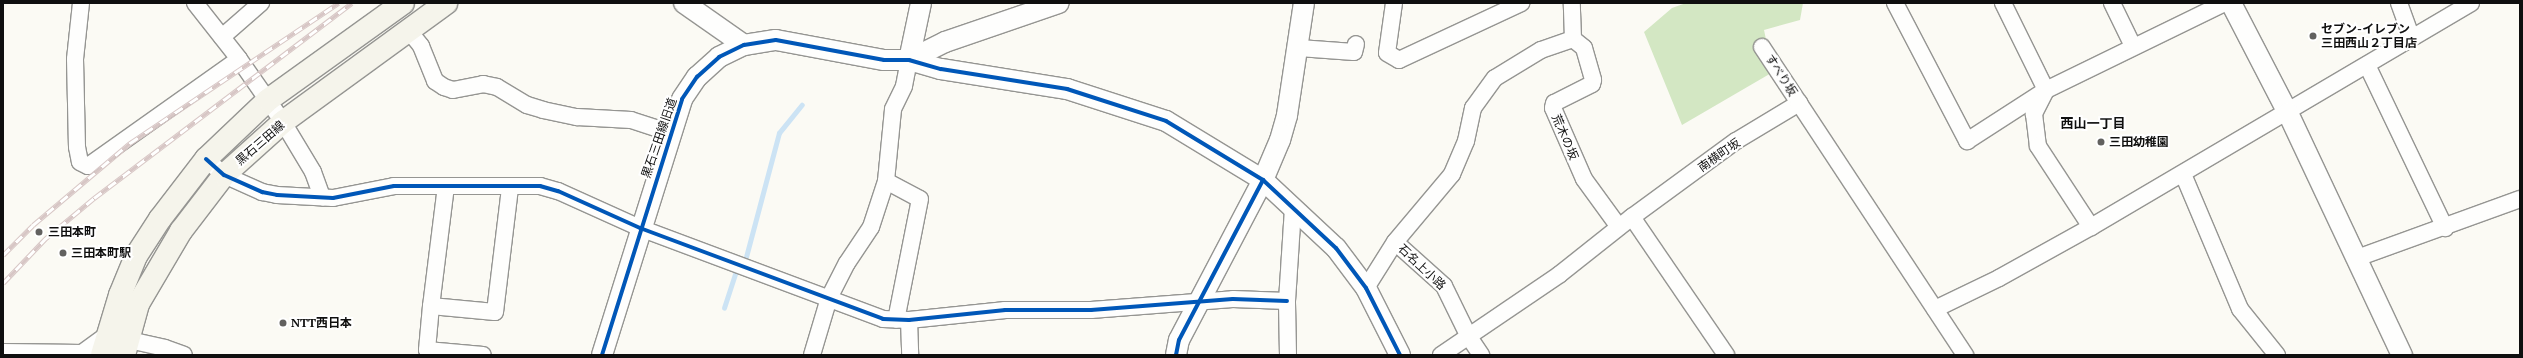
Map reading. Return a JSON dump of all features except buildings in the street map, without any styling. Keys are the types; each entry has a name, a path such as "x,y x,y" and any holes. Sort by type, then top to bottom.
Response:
{"main road":[{"name":"黒石三田線","path":"104,345 136,256 160,219 206,159 268,100 403,3"},
{"name":"黒石三田線","path":"126,347 138,304 164,257 201,202 224,175 283,122 446,3"}],"street":[{"path":"81,3 75,59 77,147 80,162 88,166 239,59"},
{"path":"195,3 239,59 283,122 313,172 322,197"},
{"path":"222,37 261,3"},
{"path":"684,3 744,45"},
{"path":"812,355 829,298 847,263 871,227 886,181 893,109 904,86 921,3"},
{"path":"909,60 945,42 1059,3"},
{"path":"1176,355 1179,340 1263,180 1287,115 1299,48 1304,3"},
{"path":"1394,3 1387,53 1399,60 1521,3"},
{"path":"1366,288 1395,242 1452,174 1466,141 1473,108 1495,78 1541,50 1573,39 1572,3"},
{"path":"1895,3 1967,141 2046,90 2133,46 2224,3"},
{"path":"2003,3 2046,90"},
{"path":"2112,3 2133,46"},
{"path":"2231,3 2288,113 2402,355"},
{"path":"2399,3 2411,36"},
{"path":"1935,309 1999,278 2091,227 2288,113 2367,65 2411,36 2471,3"},
{"path":"409,31 421,46 435,81 444,87 453,90 483,84 497,87 527,105 543,110 577,117 631,120 670,132"},
{"name":"荒木の坂","path":"1573,39 1584,48 1593,80 1592,84 1554,103 1553,108 1584,179 1619,227"},
{"name":"黒石三田線旧道","path":"602,355 670,132 682,99 697,77 719,57 744,45 776,40 884,60 909,60"},
{"path":"1299,48 1354,52 1356,44"},
{"name":"すべり坂","path":"1762,47 1799,103"},
{"path":"909,60 941,69 1067,89 1134,109 1166,121 1263,180 1336,248 1366,288 1400,355"},
{"path":"2367,65 2446,228"},
{"path":"2046,90 2034,114 2038,146 2091,227"},
{"path":"1799,103 1965,355"},
{"name":"南横町坂","path":"1441,355 1560,274 1632,217 1736,141 1799,103"},
{"path":"206,159 224,175 262,192 333,198 394,186 510,188 540,186 558,191 640,228 883,319 903,320 973,312 1091,310 1200,301 1287,301"},
{"path":"2183,174 2240,310 2277,355"},
{"path":"886,181 920,199 903,320 910,355"},
{"path":"446,186 427,350 454,354 483,355"},
{"path":"431,306 495,312 510,188"},
{"path":"2357,258 2446,228 2520,199"},
{"path":"1288,355 1287,301 1292,208"},
{"path":"1632,217 1726,355"},
{"name":"石名上小路","path":"1395,242 1444,286 1469,337 1481,355"},
{"path":"3,352 82,353 104,345 184,355"}],"green space":[{"path":"1686,3 1803,3 1800,20 1764,30 1773,72 1682,125 1644,32 1672,8"}],"waterway":[{"path":"746,257 779,133 802,105"},
{"path":"724,308 736,271"}],"railway":[{"path":"3,255 33,225 130,143 338,3"},
{"path":"3,283 45,239 94,198 352,3"}],"cycle path":[{"path":"602,355 682,99 697,77 719,57 744,45 776,40 884,60 909,60 941,69 1067,89 1166,121 1263,180 1336,248 1366,288 1400,355"},
{"path":"206,159 224,175 262,192 277,195 333,198 394,186 540,186 558,191 640,228 883,319 909,320 1005,310 1091,310 1233,299 1287,301"},
{"path":"1176,355 1179,340 1263,180"}],"place":[{"name":"セブン-イレブン 三田西山２丁目店","path":"2313,36"},
{"name":"三田幼稚園","path":"2101,142"},
{"name":"三田本町","path":"39,232"},
{"name":"三田本町駅","path":"63,253"},
{"name":"NTT西日本","path":"283,323"}],"district":[{"name":"西山一丁目","path":"2093,123"}]}
